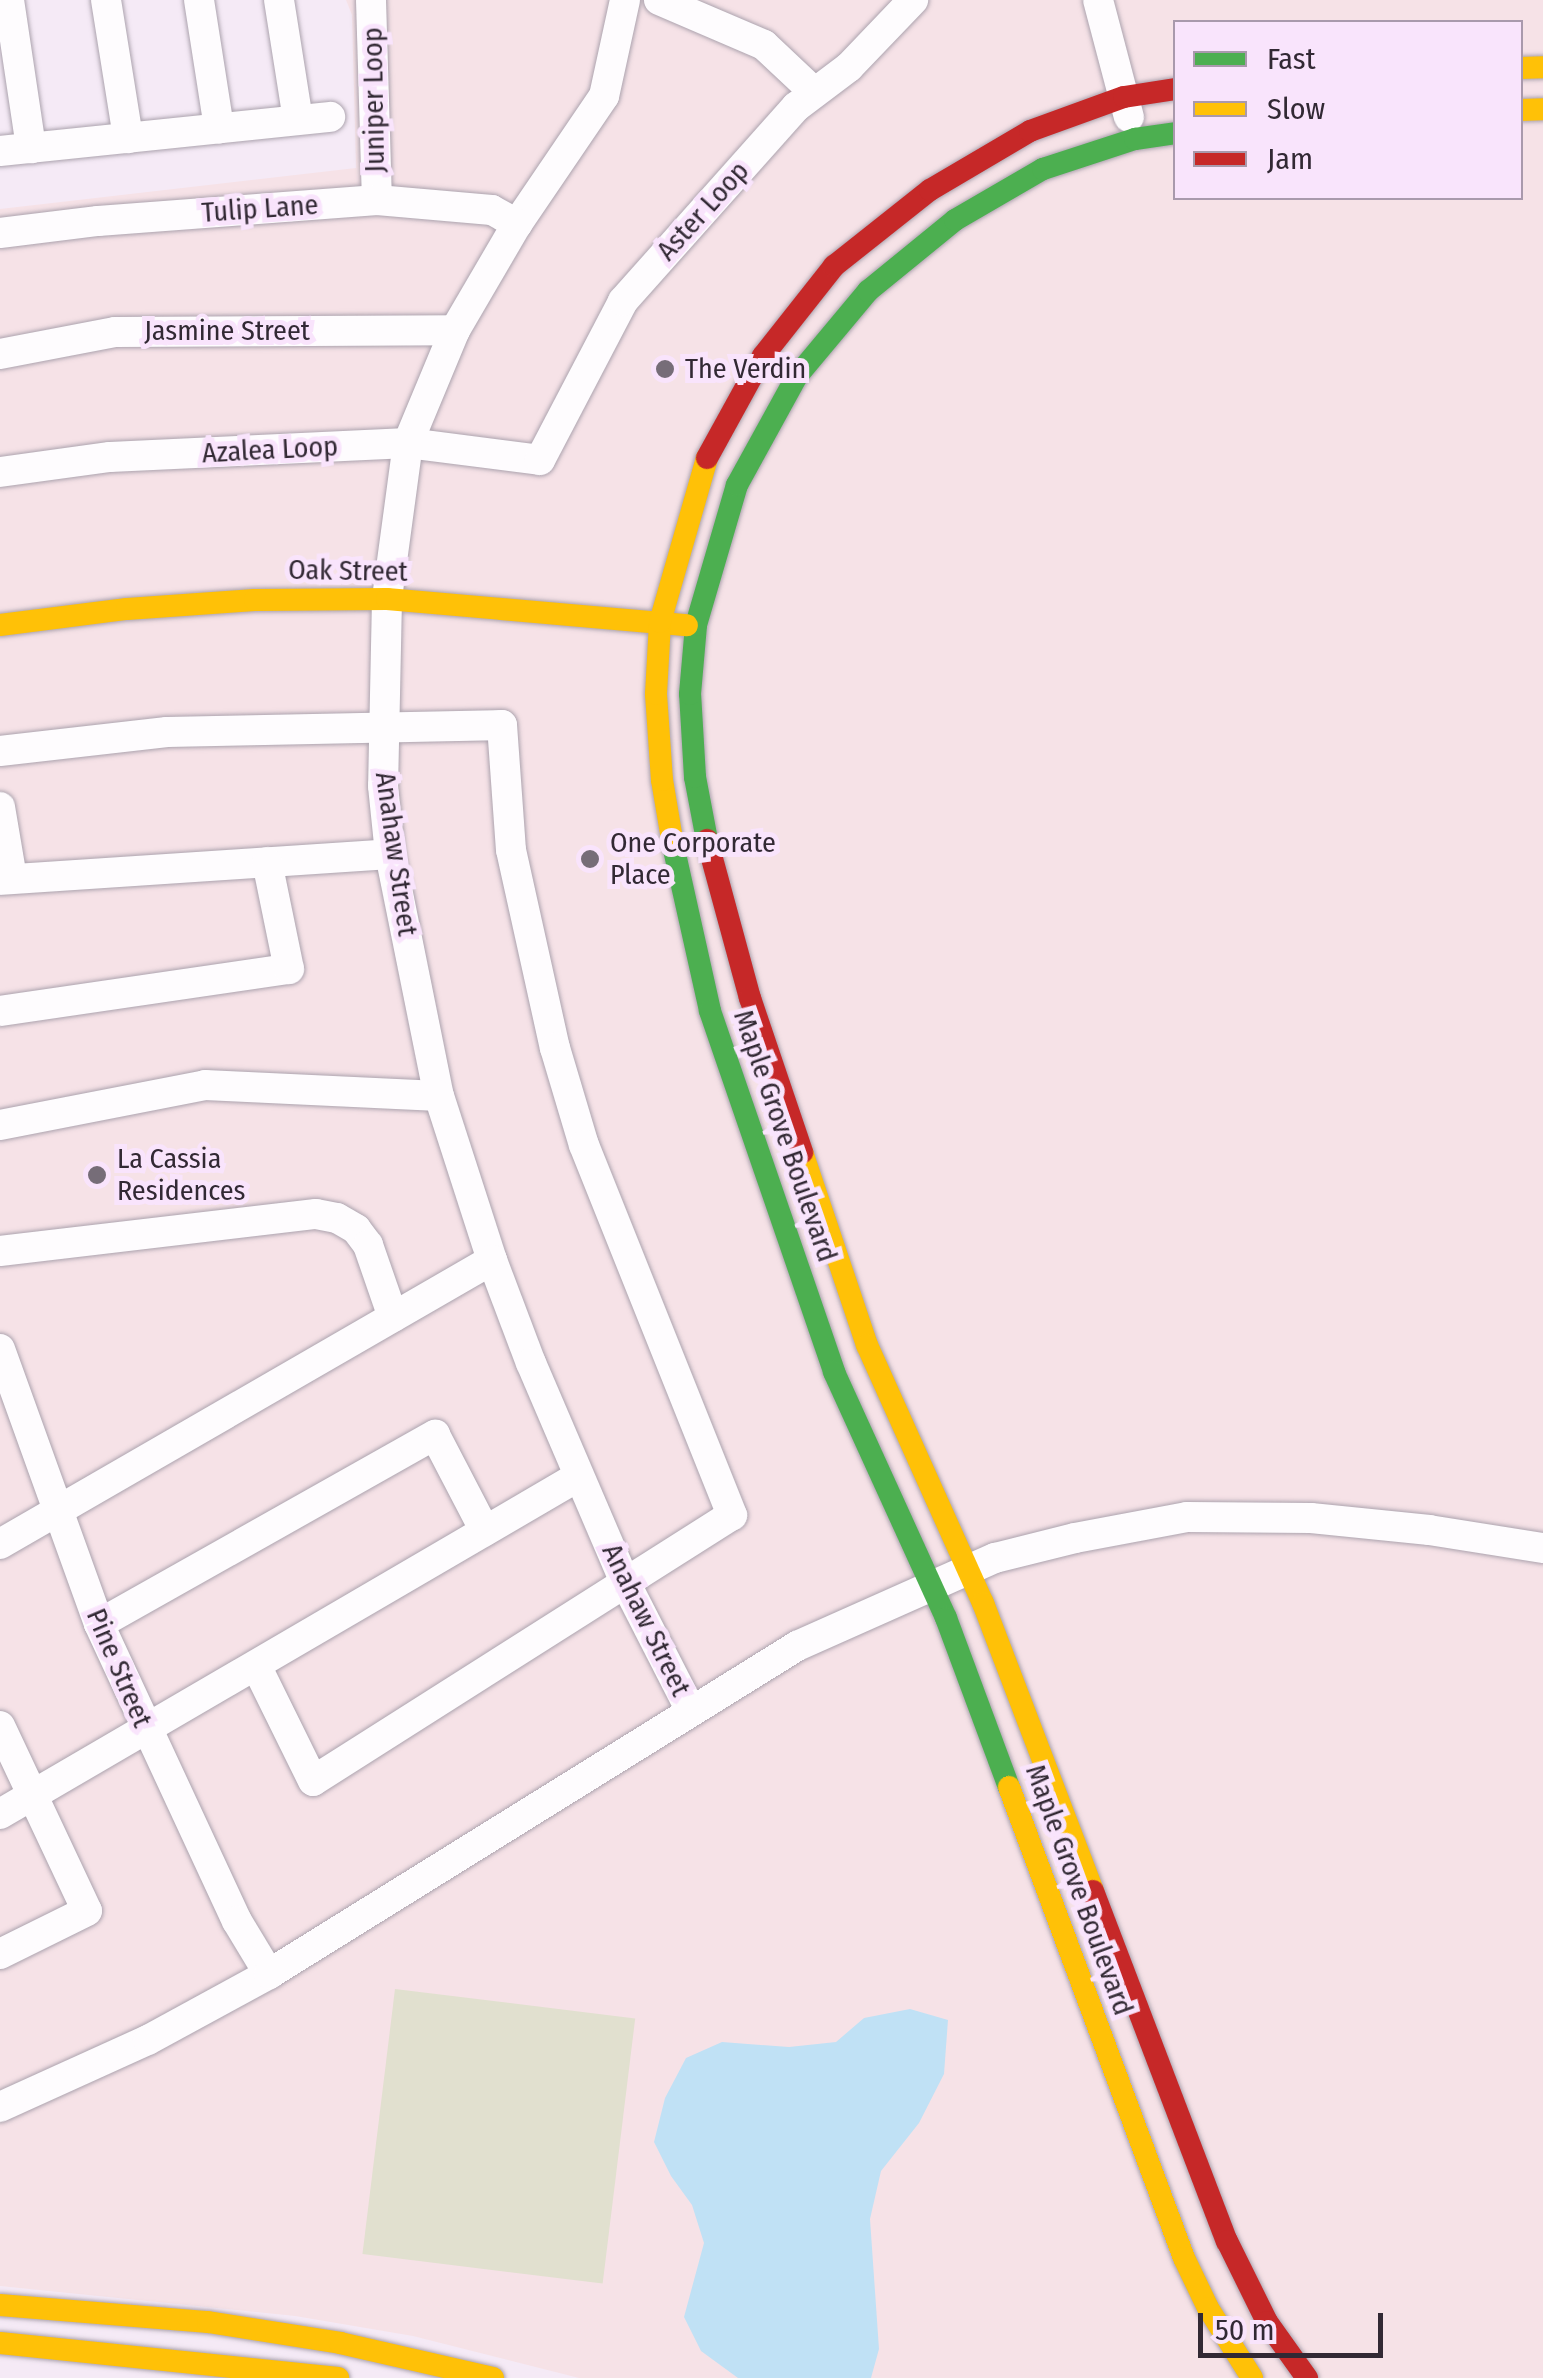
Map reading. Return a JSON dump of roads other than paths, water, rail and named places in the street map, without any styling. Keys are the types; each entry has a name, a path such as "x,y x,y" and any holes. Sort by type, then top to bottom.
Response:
{"street":[{"path":"8,0 31,148"},
{"path":"106,0 128,138"},
{"path":"200,0 219,128"},
{"path":"279,0 298,120"},
{"name":"Juniper Loop","path":"372,0 376,200"},
{"name":"Anahaw Street","path":"625,0 604,96 517,224 455,330 408,444 387,599 382,726 390,854 439,1096 492,1260 579,1476 626,1582 692,1711"},
{"path":"660,0 688,8 764,45 812,92"},
{"name":"Aster Loop","path":"540,460 622,301 812,92 849,67 913,0"},
{"path":"1098,0 1135,139"},
{"name":"Maple Grove Boulevard","path":"1173,90 1124,98 1030,132 930,190 834,266 763,356 729,412 701,472 660,622 656,694 662,780 680,886 710,1011 834,1372 931,1584 1184,2258 1208,2308 1252,2378"},
{"path":"0,151 330,116"},
{"name":"Maple Grove Boulevard","path":"1173,133 1135,139 1028,178 955,220 868,291 797,376 737,486 696,625 690,694 695,776 713,876 868,1345 968,1569 1227,2242 1267,2322 1308,2378"},
{"name":"Tulip Lane","path":"0,234 98,221 376,200 492,210 517,224"},
{"name":"Jasmine Street","path":"0,354 115,332 455,330"},
{"name":"Azalea Loop","path":"0,472 110,456 408,444 540,460"},
{"name":"Oak Street","path":"0,625 255,600 387,599 696,625"},
{"path":"0,752 166,732 502,725 511,850 560,1064 584,1146 732,1515 313,1781 256,1667"},
{"path":"0,807 6,879 390,854"},
{"path":"0,1012 289,968 267,862"},
{"path":"0,1125 205,1085 439,1096"},
{"path":"0,1252 292,1214 337,1218 356,1229 368,1245 394,1317"},
{"path":"0,1544 492,1260"},
{"name":"Pine Street","path":"2,1362 56,1514 145,1731 237,1921 269,1974"},
{"path":"99,1624 435,1435 485,1531"},
{"path":"0,1814 579,1476"},
{"path":"0,2107 148,2040 269,1974 798,1646 968,1569 1034,1547 1186,1518 1310,1518 1429,1530 1543,1548"},
{"path":"0,1726 87,1911 0,1954"},
{"path":"0,2305 208,2322 340,2343 493,2378"},
{"path":"0,2343 338,2378"}],"water":[{"path":"910,2009 948,2020 944,2074 919,2123 881,2171 870,2219 879,2349 871,2378 738,2378 701,2351 684,2317 704,2243 692,2205 671,2176 654,2142 665,2098 686,2058 722,2042 789,2047 836,2042 864,2018"}],"place":[{"name":"The Verdin","path":"665,369"},
{"name":"One Corporate Place","path":"590,859"},
{"name":"La Cassia Residences","path":"97,1175"}]}
